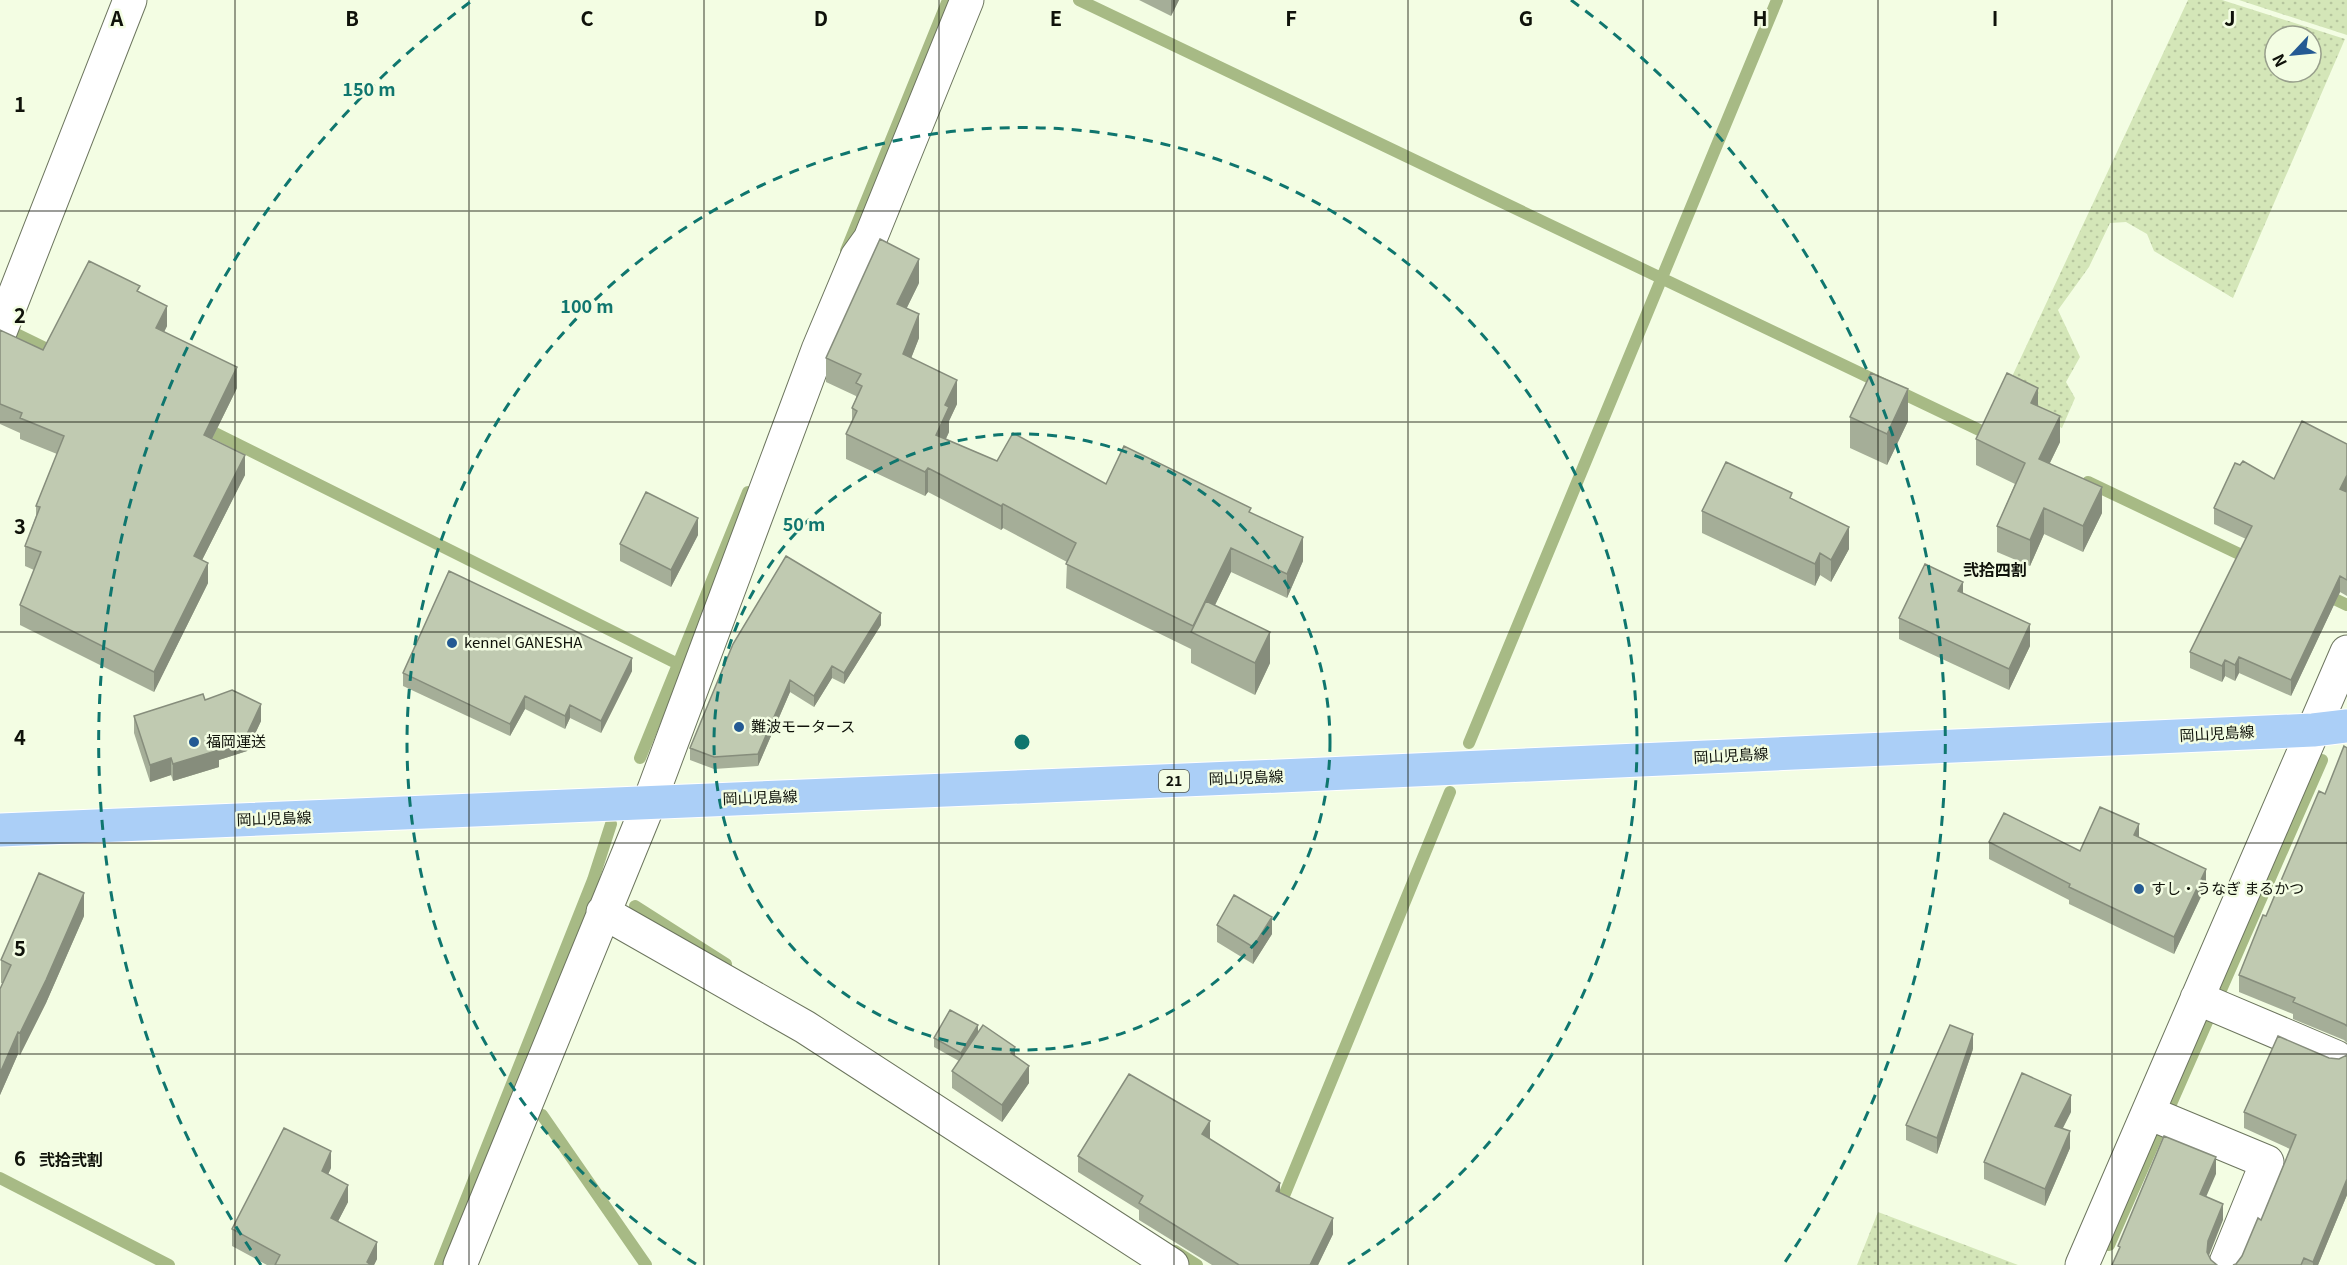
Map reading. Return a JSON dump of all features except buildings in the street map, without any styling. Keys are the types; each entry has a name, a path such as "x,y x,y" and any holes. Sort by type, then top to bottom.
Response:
{"main road":[{"name":"岡山児島線","path":"0,830 2313,730 2347,726"}],"street":[{"path":"2,327 129,0"},
{"path":"460,1265 649,803 818,350 856,257 870,239 967,0"},
{"path":"2082,1265 2210,1004 2313,730 2347,652"},
{"path":"603,912 805,1028 1172,1265"},
{"path":"2210,1004 2336,1057"},
{"path":"2164,1119 2267,1162 2225,1265"}],"green space":[{"path":"2188,0 2222,0 2298,24 2263,24 2263,84 2323,84 2323,32 2345,39 2233,298 2154,251 2147,234 2126,222 2110,223 2089,267 2058,310 2080,357 2066,382 2075,398 2062,428 2002,398"},
{"path":"2239,0 2347,0 2347,35 2323,27 2323,24 2313,24"},
{"path":"1878,1212 2018,1265 1857,1265"}],"waterway":[{"path":"846,251 948,0"},
{"path":"1079,0 1994,437"},
{"path":"1469,743 1777,0"},
{"path":"12,332 57,354"},
{"path":"201,426 678,664"},
{"path":"2088,482 2254,561"},
{"path":"640,758 748,492"},
{"path":"2324,594 2347,605"},
{"path":"2109,1245 2322,760"},
{"path":"1279,1208 1450,792"},
{"path":"440,1265 593,880 611,824"},
{"path":"635,906 726,964"},
{"path":"542,1115 646,1265"},
{"path":"0,1178 169,1265"},
{"path":"1175,1251 1197,1265"}],"place":[{"name":"kennel GANESHA","path":"452,643"},
{"name":"難波モータース","path":"739,727"},
{"name":"福岡運送","path":"194,742"},
{"name":"すし・うなぎ まるかつ","path":"2139,889"}],"district":[{"name":"弐拾四割","path":"1995,570"},
{"name":"弐拾弐割","path":"71,1160"}]}
